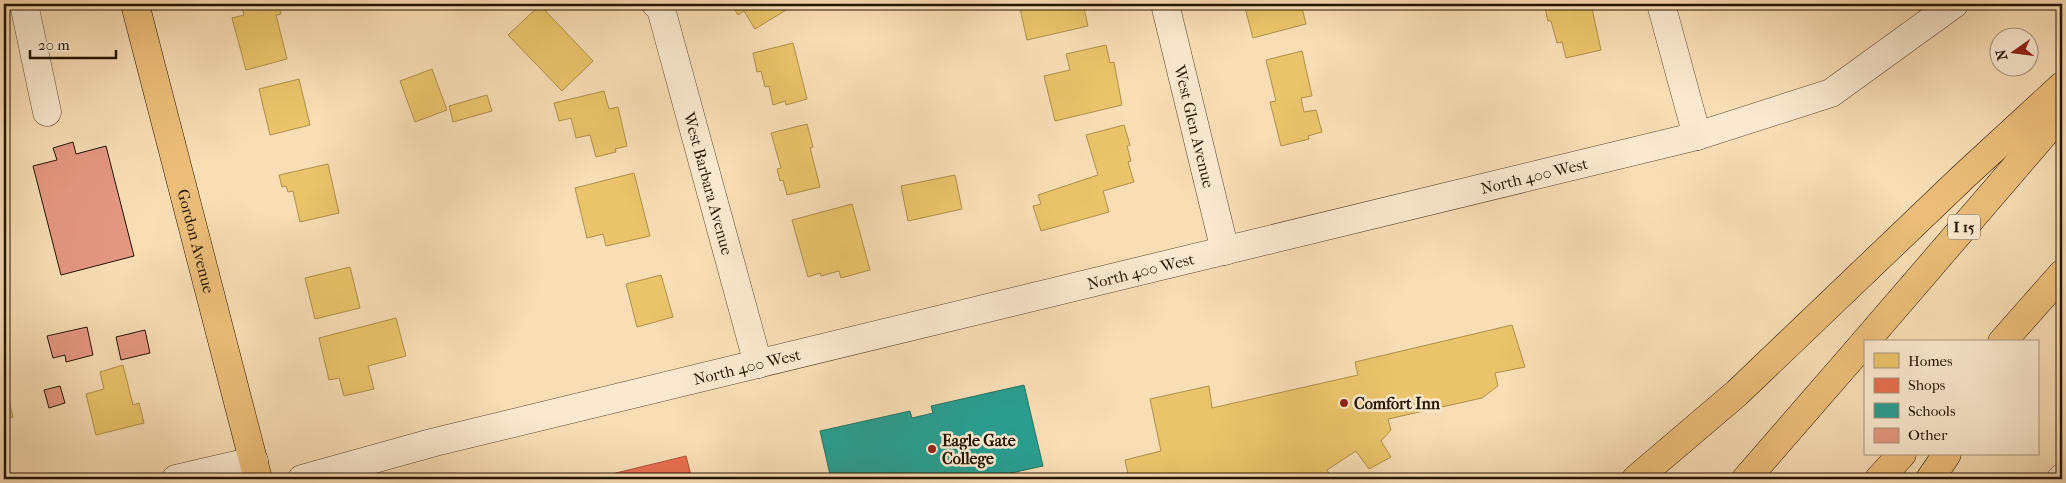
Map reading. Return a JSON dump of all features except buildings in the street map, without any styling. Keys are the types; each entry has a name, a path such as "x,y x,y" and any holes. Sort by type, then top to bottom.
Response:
{"main road":[{"name":"Gordon Avenue","path":"135,4 256,470"},
{"path":"1636,479 1737,392 1963,177 2062,86"},
{"name":"I 15","path":"1867,340 2062,113"},
{"path":"2004,340 2062,274"},
{"path":"2025,340 2062,287"},
{"name":"I 15","path":"1746,479 1864,343"},
{"path":"1879,479 1900,456"},
{"path":"1930,479 1946,456"}],"street":[{"path":"24,4 47,112"},
{"name":"West Barbara Avenue","path":"656,4 661,9 758,364"},
{"name":"West Glen Avenue","path":"1165,4 1225,250"},
{"path":"1661,4 1697,136"},
{"name":"North 400 West","path":"302,479 435,442 1697,136 1831,93 1954,4"},
{"path":"176,479 256,470"}],"place":[{"name":"Comfort Inn","path":"1344,403"},
{"name":"Eagle Gate College","path":"932,449"}]}
